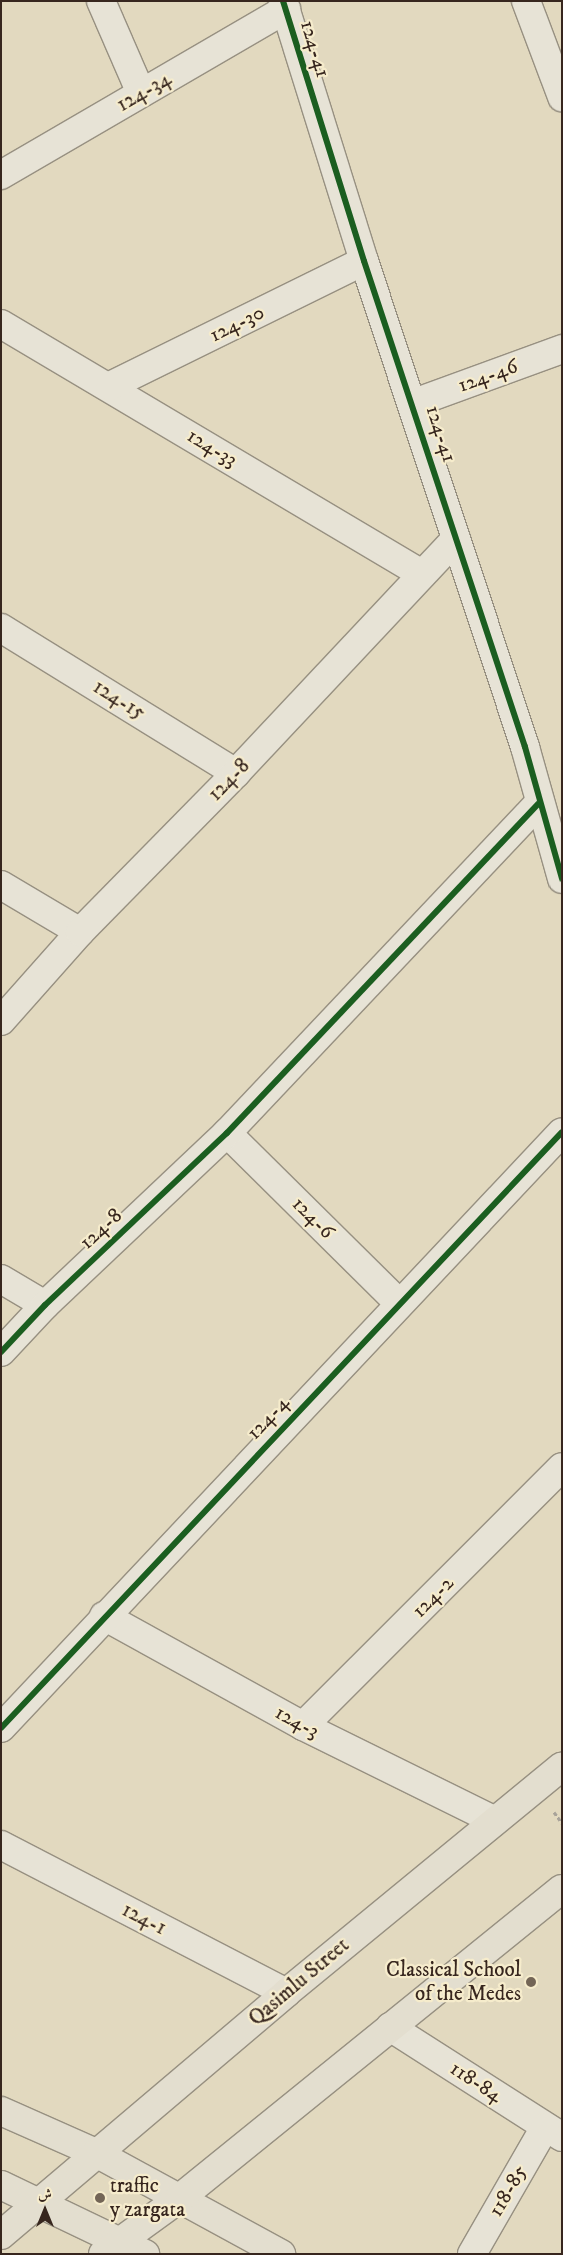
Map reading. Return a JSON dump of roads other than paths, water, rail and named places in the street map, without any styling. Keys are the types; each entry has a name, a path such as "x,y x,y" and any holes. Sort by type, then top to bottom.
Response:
{"main road":[{"name":"Qasimlu Street","path":"1,2235 41,2204 96,2153 286,1993 562,1766"},
{"path":"112,2247 180,2198 562,1889"},
{"path":"1,2110 96,2153 281,2254"},
{"path":"1,2185 41,2204 112,2247 145,2254"}],"street":[{"path":"101,1 141,93"},
{"path":"526,1 562,98"},
{"name":"124-34","path":"1,175 141,93 285,5"},
{"name":"124-41","path":"285,5 364,261 414,403 525,748 538,804 562,879"},
{"name":"124-30","path":"110,386 364,261"},
{"name":"124-33","path":"1,324 110,386 422,574"},
{"name":"124-46","path":"414,403 562,349"},
{"name":"124-8","path":"1,1021 80,932 236,773 456,538"},
{"name":"124-15","path":"1,628 236,773"},
{"name":"124-8","path":"1,1352 46,1305 227,1133 538,804"},
{"path":"1,885 80,932"},
{"name":"124-4","path":"1,1728 104,1616 562,1132"},
{"name":"124-6","path":"227,1133 399,1303"},
{"path":"1,1279 46,1305"},
{"name":"124-2","path":"304,1726 562,1467"},
{"name":"124-3","path":"104,1616 304,1726 495,1821"},
{"name":"124-1","path":"1,1845 286,1993"},
{"name":"118-84","path":"390,2027 553,2132"},
{"name":"118-85","path":"472,2254 553,2132"}],"place":[{"name":"Classical School of the Medes","path":"531,1982"},
{"name":"traffic y zargata","path":"100,2198"}]}
